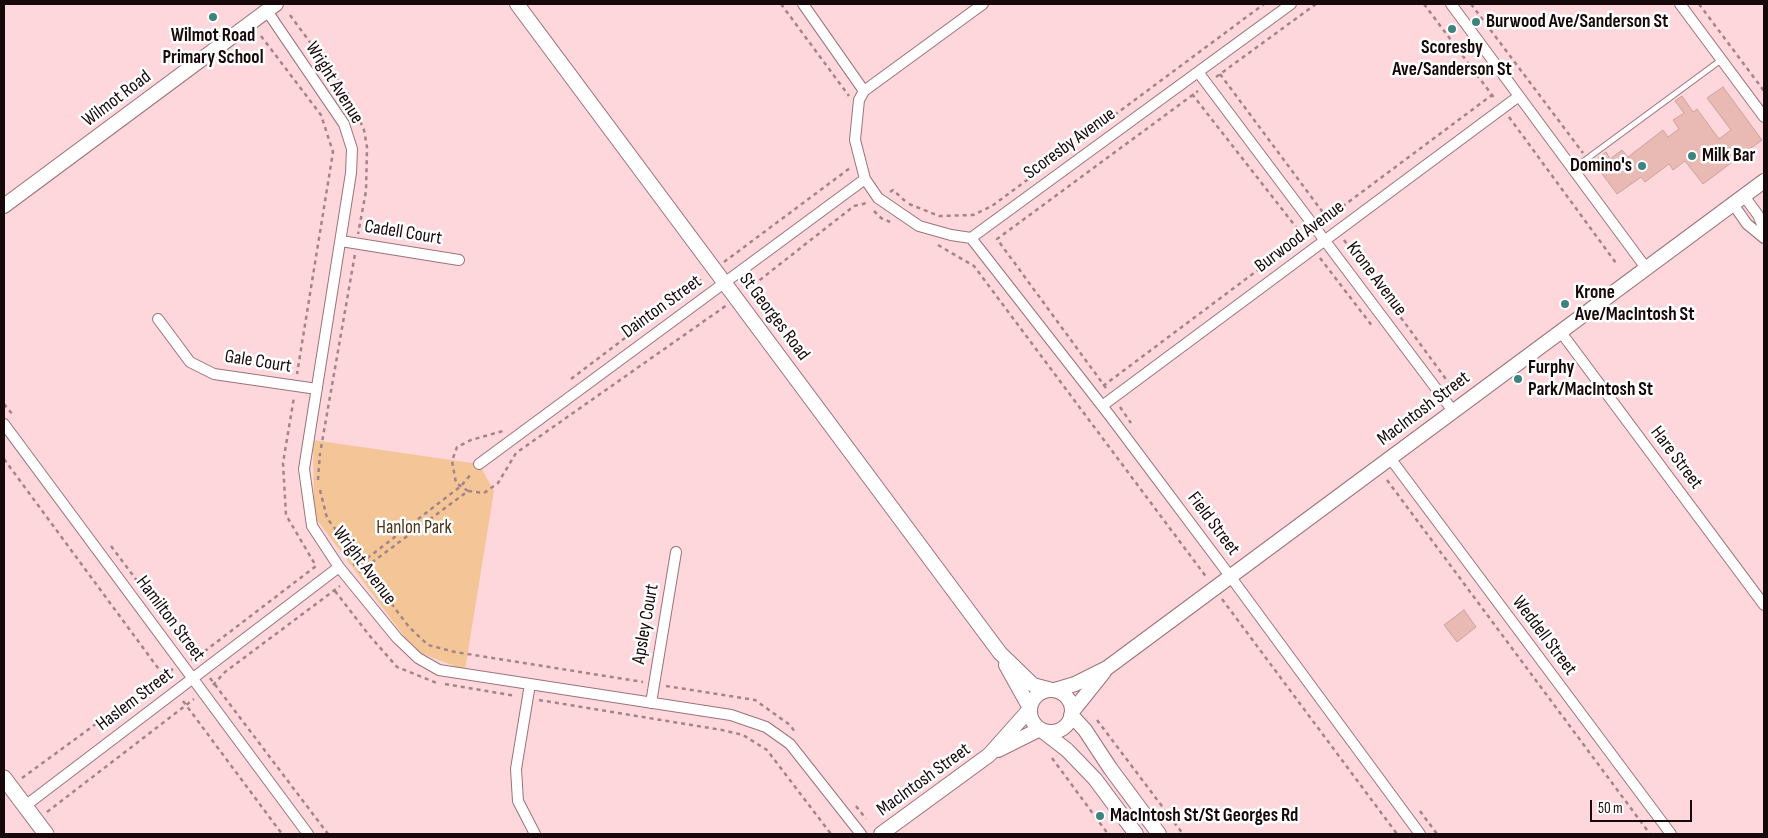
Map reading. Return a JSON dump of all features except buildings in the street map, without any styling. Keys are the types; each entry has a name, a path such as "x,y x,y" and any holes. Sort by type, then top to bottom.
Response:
{"main road":[{"path":"4,778 46,834"}],"street":[{"name":"St Georges Road","path":"517,4 1000,653 1030,709"},
{"path":"803,4 864,90"},
{"path":"972,238 951,235 919,226 878,198 862,182 855,140 859,100 864,90 983,4"},
{"name":"Scoresby Avenue","path":"972,238 1292,4"},
{"path":"1451,4 1646,268"},
{"path":"1680,4 1764,117"},
{"name":"Wilmot Road","path":"4,206 272,7"},
{"name":"Wright Avenue","path":"272,7 344,124 352,149 351,173 341,241 304,469 312,526 339,568 397,638 418,658 439,670 731,715 766,726 790,744 861,834"},
{"name":"Krone Avenue","path":"1198,72 1453,411"},
{"name":"Burwood Avenue","path":"1102,406 1519,96"},
{"name":"MacIntosh Street","path":"1054,690 1075,684 1107,668 1764,181"},
{"name":"Dainton Street","path":"479,464 862,182"},
{"path":"1738,200 1758,215 1764,229"},
{"path":"1738,200 1747,224 1764,238"},
{"name":"Field Street","path":"972,238 1093,394 1230,576 1420,834"},
{"name":"Cadell Court","path":"341,241 459,260"},
{"name":"Gale Court","path":"158,319 190,362 214,374 317,389"},
{"name":"Hare Street","path":"1560,331 1764,605"},
{"name":"Hamilton Street","path":"4,424 308,834"},
{"name":"Weddell Street","path":"1390,458 1671,834"},
{"name":"Apsley Court","path":"651,703 676,552"},
{"name":"Haslem Street","path":"25,806 339,568"},
{"name":"St Georges Road","path":"1000,653 1033,685 1054,690"},
{"name":"MacIntosh Street","path":"1072,714 1107,668"},
{"path":"530,684 516,769 518,801 535,834"},
{"path":"1136,834 1095,779 1067,750 1040,730 1032,721 1030,709 1035,697 1046,690 1054,690 1066,696 1072,714 1160,834"},
{"name":"MacIntosh Street","path":"988,755 1030,709"},
{"path":"1040,730 1054,732 1060,730 1069,721 1072,714"},
{"name":"MacIntosh Street","path":"881,834 988,755 1040,730"}],"lane":[{"path":"1573,169 1721,59"}],"path":[{"path":"781,4 852,99"},
{"path":"893,190 909,204 939,216 973,215 992,206 1264,4"},
{"path":"1133,424 997,238 1316,4"},
{"path":"1424,4 1616,263"},
{"path":"1471,4 1579,150 1588,158"},
{"path":"1699,4 1764,90"},
{"path":"290,15 348,94 364,130 367,147 366,191 320,454 318,484 327,518 409,627 428,645 455,652 755,700 790,725 795,733"},
{"path":"22,778 163,675 195,658 316,566 286,515 283,464 334,152 322,115 261,36"},
{"path":"1174,70 1376,330"},
{"path":"1093,394 1492,95"},
{"path":"568,382 850,168 854,169 862,182 867,203 881,218 898,226"},
{"path":"506,430 471,440 457,447 452,461 456,483 468,491 484,493 498,483 516,453 736,298 854,206 867,203"},
{"path":"932,241 974,266 1397,834"},
{"path":"4,404 16,419"},
{"path":"4,459 282,834"},
{"path":"339,568 361,563 461,486 479,464"},
{"path":"1387,480 1650,834"},
{"path":"47,812 203,693 225,672 468,491"},
{"path":"111,546 328,834"},
{"path":"1097,720 1182,834"},
{"path":"1052,758 1108,834"},
{"path":"854,804 866,819"}],"green space":[{"name":"Hanlon Park","path":"313,440 479,464 494,491 465,670 415,651 314,516"}],"place":[{"name":"Wilmot Road Primary School","path":"213,17"},
{"name":"Burwood Ave/Sanderson St","path":"1476,22"},
{"name":"Scoresby Ave/Sanderson St","path":"1452,29"},
{"name":"Milk Bar","path":"1692,156"},
{"name":"Domino's","path":"1642,166"},
{"name":"Krone Ave/MacIntosh St","path":"1565,304"},
{"name":"Furphy Park/MacIntosh St","path":"1518,379"},
{"name":"MacIntosh St/St Georges Rd","path":"1100,816"}]}
